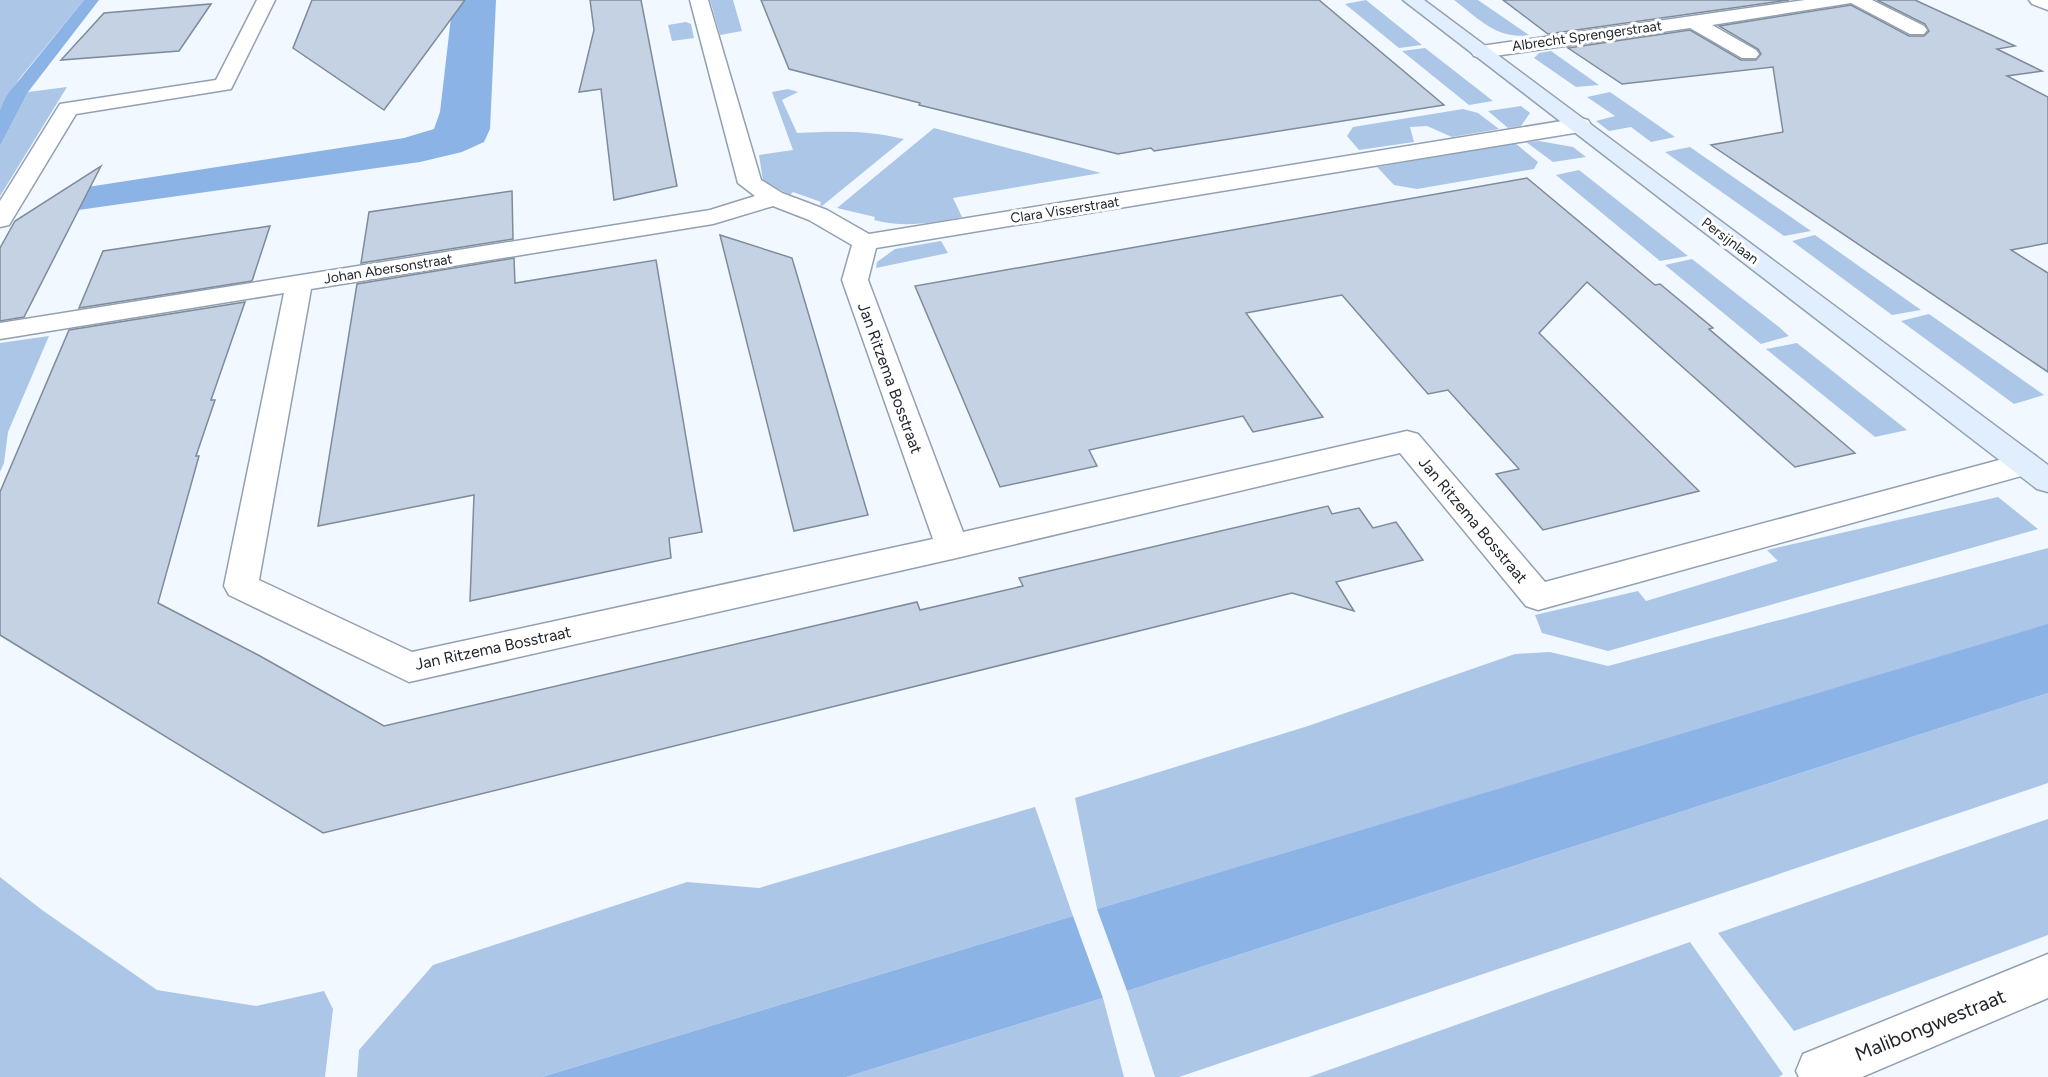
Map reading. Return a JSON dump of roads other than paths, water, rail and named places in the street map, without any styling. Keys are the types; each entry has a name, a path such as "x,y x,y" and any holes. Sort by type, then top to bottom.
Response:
{"street":[{"path":"0,220 68,109 224,85 266,0"},
{"path":"699,0 750,183 774,198 818,215 865,242"},
{"name":"Persijnlaan","path":"1412,0 2041,475"},
{"name":"Albrecht Sprengerstraat","path":"1481,52 1844,0"},
{"path":"1858,0 1917,30"},
{"path":"2038,0 2048,4"},
{"path":"1692,21 1749,54"},
{"name":"Clara Visserstraat","path":"865,242 1580,125"},
{"name":"Johan Abersonstraat","path":"0,331 713,217 774,198"},
{"name":"Jan Ritzema Bosstraat","path":"865,242 855,280 952,547"},
{"name":"Jan Ritzema Bosstraat","path":"299,284 242,585 409,667 952,547 1407,441 1538,597 2041,475"},
{"name":"Malibongwestraat","path":"1824,1077 1820,1071 2048,976"}]}
